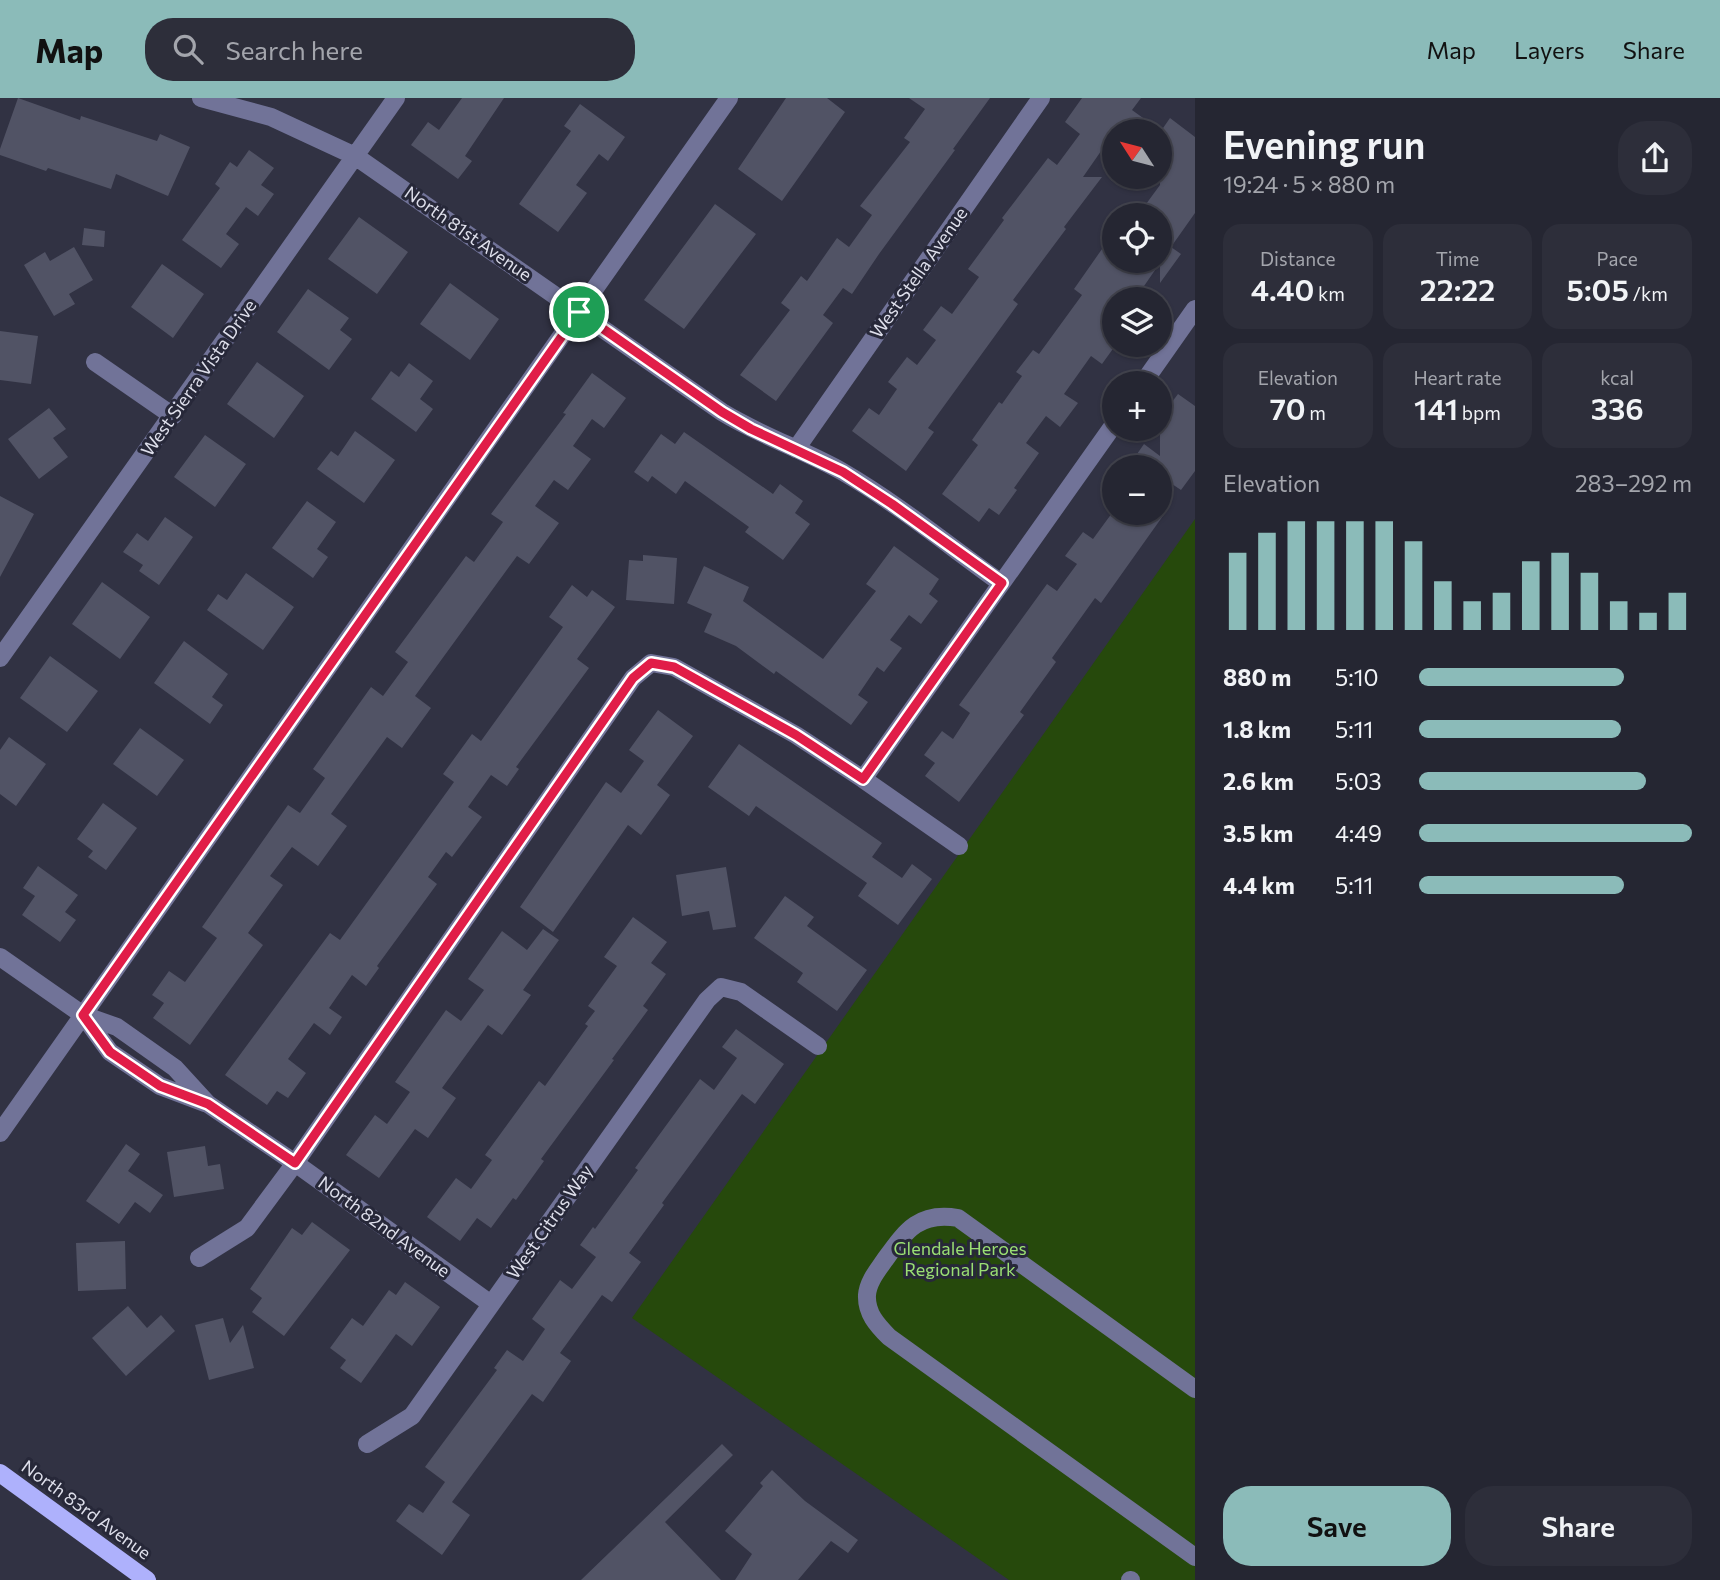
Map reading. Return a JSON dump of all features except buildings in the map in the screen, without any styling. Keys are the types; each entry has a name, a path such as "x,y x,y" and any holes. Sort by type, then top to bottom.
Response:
{"main road":[{"name":"North 83rd Avenue","path":"0,1473 147,1580"}],"street":[{"name":"North 81st Avenue","path":"201,98 271,117 355,156 722,412 853,479 1002,583"},
{"name":"West Sierra Vista Drive","path":"2,649 173,416 397,98"},
{"path":"0,1133 729,98"},
{"name":"West Stella Avenue","path":"796,449 1041,98"},
{"path":"1151,371 1195,309"},
{"path":"95,362 173,416"},
{"path":"863,779 1102,441"},
{"path":"199,1258 247,1228 633,678 651,663 674,667 796,735 959,846"},
{"name":"North 82nd Avenue","path":"0,957 83,1015 117,1027 175,1068 208,1104 491,1304"},
{"name":"West Citrus Way","path":"367,1444 412,1416 706,1000 721,987 741,992 817,1046"},
{"path":"1195,1389 958,1217 940,1215 921,1221 905,1231 872,1278 867,1294 869,1310 875,1324 889,1337 1195,1557"}],"green space":[{"name":"Glendale Heroes Regional Park","path":"1195,519 1195,1580 1009,1580 632,1318"}],"route":[{"path":"579,312 722,412 751,429 843,472 1002,583 863,779 796,735 674,667 651,663 633,678 295,1163 208,1104 160,1086 110,1052 83,1015 579,312"}]}
